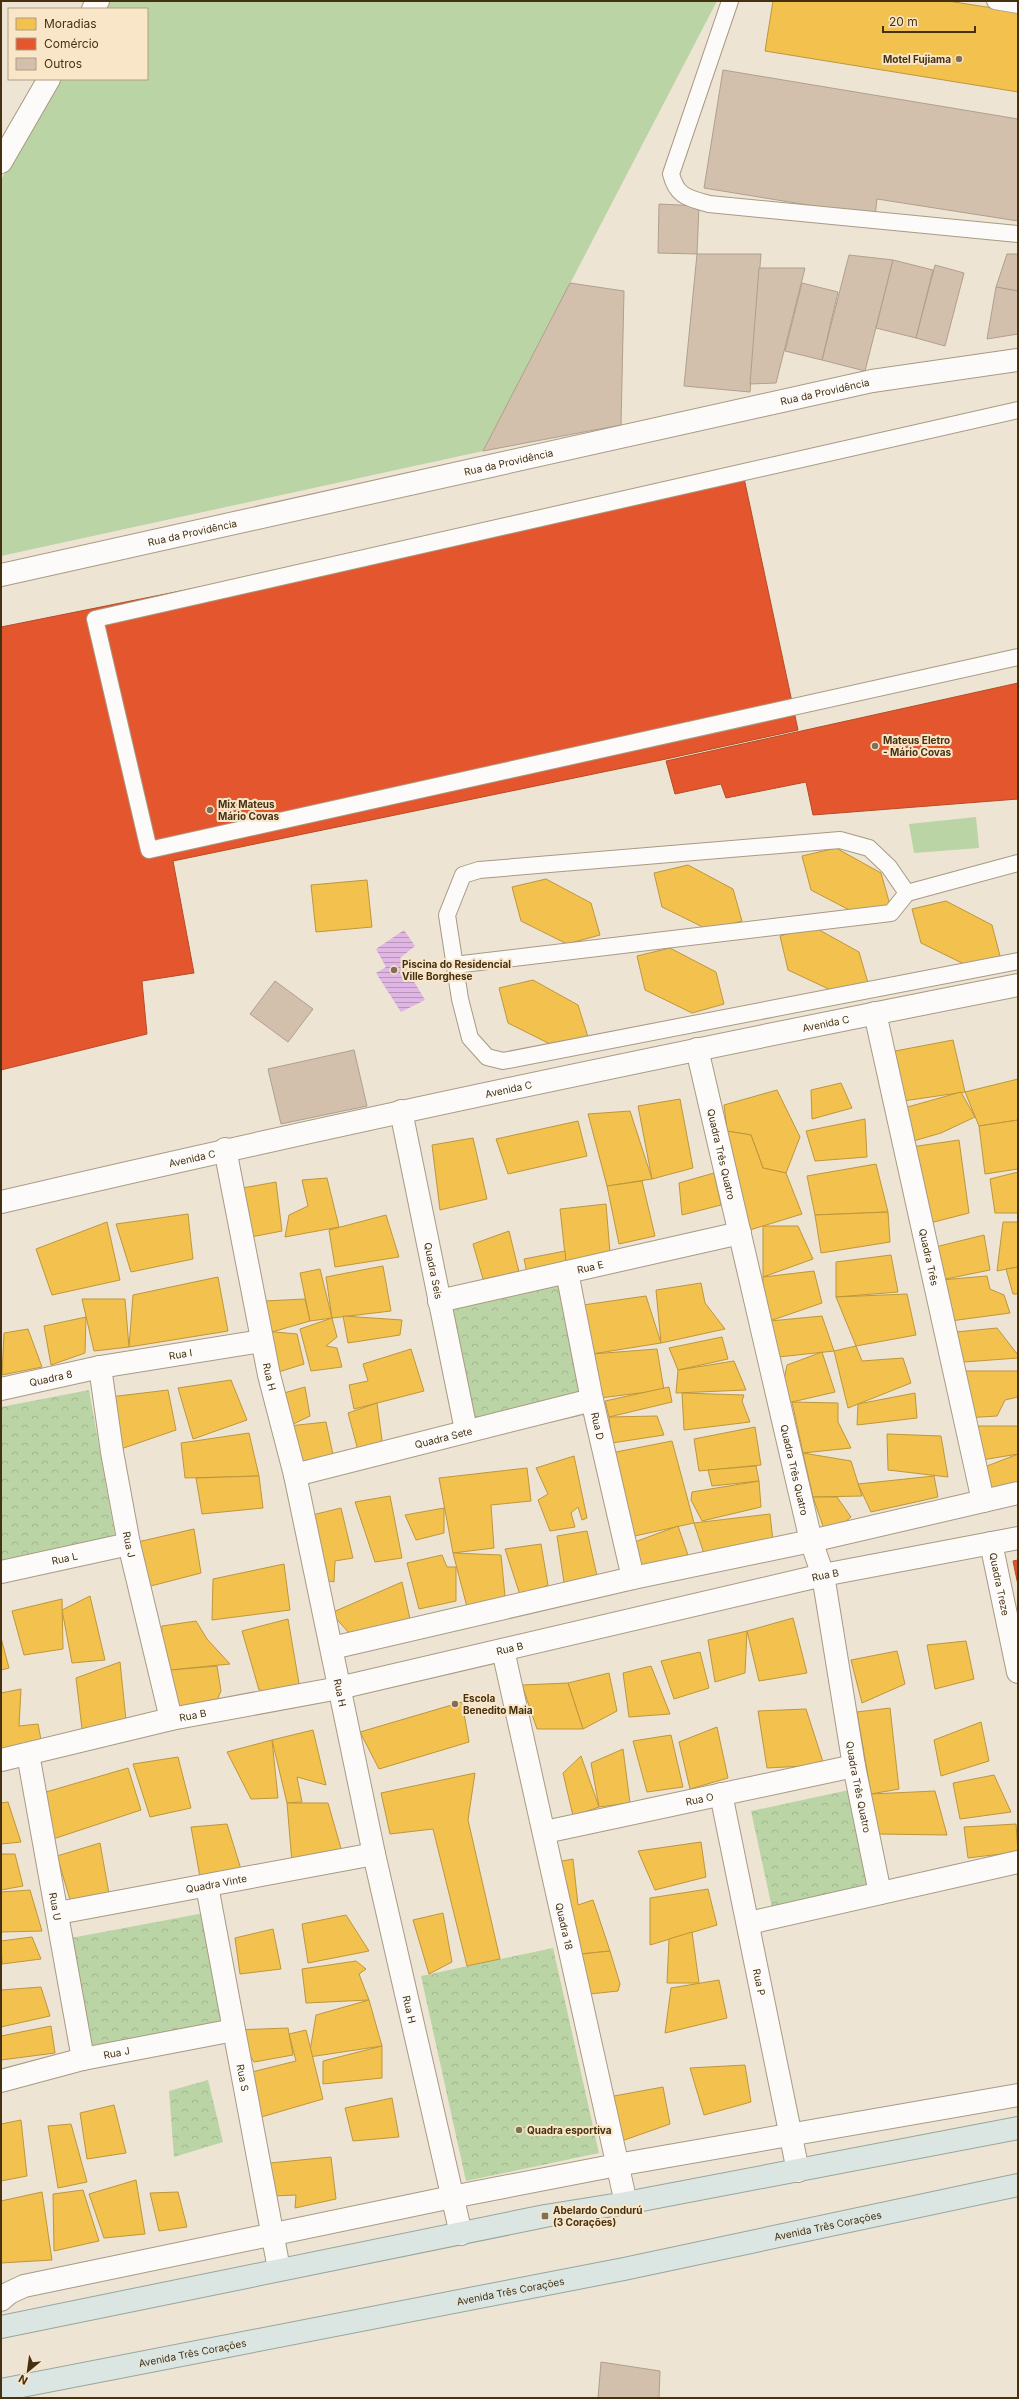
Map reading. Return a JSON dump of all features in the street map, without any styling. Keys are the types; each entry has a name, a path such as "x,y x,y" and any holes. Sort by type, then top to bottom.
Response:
{"main road":[{"path":"1,2327 545,2216 626,2203 798,2171 1018,2128"},
{"name":"Avenida Três Corações","path":"2,2386 624,2269 1018,2185"}],"street":[{"path":"1,162 48,80"},
{"name":"Rua da Providência","path":"1,575 872,381 1018,360"},
{"name":"Avenida C","path":"1,1202 225,1149 401,1111 697,1049 1018,985"},
{"name":"Quadra Três","path":"875,1013 983,1501"},
{"name":"Quadra Três Quatro","path":"697,1049 811,1542 823,1575 854,1766 880,1893"},
{"name":"Quadra Seis","path":"401,1111 466,1430"},
{"name":"Rua H","path":"225,1149 261,1341 295,1475 374,1854 461,2234"},
{"name":"Rua E","path":"440,1301 740,1233"},
{"name":"Rua D","path":"567,1272 592,1400 633,1578"},
{"name":"Rua I","path":"100,1367 261,1341"},
{"name":"Quadra 8","path":"1,1389 100,1367"},
{"name":"Rua J","path":"100,1367 112,1452 129,1544 171,1719"},
{"name":"Quadra Sete","path":"295,1475 466,1430 592,1400"},
{"path":"332,1648 633,1578 811,1542 1018,1493"},
{"name":"Rua B","path":"1,1760 171,1719 339,1688 823,1575 1018,1538"},
{"name":"Quadra Treze","path":"991,1543 1018,1672"},
{"name":"Rua L","path":"1,1572 129,1544"},
{"name":"Quadra 18","path":"503,1650 545,1832 626,2203"},
{"name":"Rua U","path":"28,1754 58,1913 83,2059"},
{"name":"Rua O","path":"545,1832 854,1766"},
{"name":"Rua P","path":"721,1794 749,1923 798,2171"},
{"name":"Quadra Vinte","path":"58,1913 374,1854"},
{"path":"749,1923 1018,1862"},
{"name":"Rua S","path":"207,1886 280,2269"},
{"name":"Rua J","path":"1,2081 83,2059 234,2030"},
{"path":"1,2300 9,2293 24,2286 452,2196 618,2165 792,2136 1018,2095"}],"lane":[{"path":"730,1 671,174 675,188 688,198 709,204 1018,234"},
{"path":"995,1 1018,5"},
{"path":"1018,410 95,619 149,850 1018,657"},
{"path":"907,893 889,866 869,848 840,840 479,870 463,875 447,915 460,999 470,1038 487,1057 504,1061 1018,961"},
{"path":"454,965 891,913 907,893 1018,863"}],"green space":[{"path":"97,1 717,1 483,451 1,556 1,180 54,80 148,80 148,8 93,8"},
{"path":"976,817 979,848 914,853 909,824"},
{"path":"572,1277 603,1411 471,1440 440,1306"},
{"path":"89,1390 115,1536 1,1561 1,1407"},
{"path":"849,1790 870,1887 772,1908 751,1811"},
{"path":"204,1913 229,2041 96,2066 71,1938"},
{"path":"553,1948 599,2153 466,2181 421,1976"},
{"path":"208,2080 223,2142 174,2157 169,2091"}],"shaded area":[{"name":"Piscina do Residencial Ville Borghese","path":"404,930 415,946 400,958 425,1000 401,1012 376,973 386,967 376,949"}],"building: Moradias":[{"path":"773,1 948,1 1018,12 1018,92 765,51"},
{"path":"836,848 881,873 890,905 857,914 811,890 802,856"},
{"path":"688,865 733,889 742,921 709,930 662,907 654,873"},
{"path":"546,879 591,903 600,935 567,944 521,921 512,887"},
{"path":"367,880 372,927 316,932 311,885"},
{"path":"946,901 992,925 1000,956 968,966 921,943 912,909"},
{"path":"814,927 859,952 868,983 835,992 788,970 780,936"},
{"path":"670,948 716,972 724,1004 692,1013 645,990 637,956"},
{"path":"533,980 578,1005 588,1037 554,1046 508,1023 499,988"},
{"path":"953,1040 965,1092 903,1101 890,1052"},
{"path":"1018,1079 1018,1120 979,1126 965,1092"},
{"path":"841,1083 852,1108 812,1119 811,1090"},
{"path":"777,1090 800,1137 786,1173 763,1168 751,1135 727,1131 724,1105"},
{"path":"961,1092 975,1117 941,1133 910,1142 904,1108"},
{"path":"680,1099 693,1168 652,1179 638,1106"},
{"path":"630,1111 652,1179 607,1186 588,1114"},
{"path":"865,1119 867,1157 815,1161 806,1131"},
{"path":"1018,1120 1018,1169 985,1174 979,1126"},
{"path":"578,1121 587,1156 508,1174 496,1139"},
{"path":"727,1131 751,1135 763,1168 786,1173 802,1214 740,1233"},
{"path":"473,1138 487,1199 440,1210 432,1145"},
{"path":"959,1140 969,1213 930,1223 911,1147"},
{"path":"876,1164 888,1212 815,1215 807,1176"},
{"path":"1018,1172 1018,1213 995,1213 990,1179"},
{"path":"714,1173 721,1205 682,1215 679,1183"},
{"path":"327,1178 339,1227 285,1237 289,1215 308,1206 302,1180"},
{"path":"642,1181 655,1236 619,1244 607,1186"},
{"path":"276,1182 282,1231 251,1237 237,1189"},
{"path":"606,1204 610,1253 566,1264 560,1209"},
{"path":"888,1212 890,1242 821,1253 815,1215"},
{"path":"188,1214 193,1259 131,1272 116,1224"},
{"path":"386,1215 399,1257 335,1267 329,1230"},
{"path":"107,1222 120,1280 52,1295 36,1249"},
{"path":"1003,1222 1018,1222 1018,1267 997,1271"},
{"path":"763,1226 798,1226 813,1259 763,1277"},
{"path":"509,1231 519,1272 483,1279 473,1244"},
{"path":"984,1235 990,1270 941,1280 927,1249"},
{"path":"565,1251 566,1264 527,1273 524,1259"},
{"path":"891,1255 898,1292 836,1297 836,1262"},
{"path":"383,1266 391,1311 332,1318 326,1277"},
{"path":"1018,1267 1018,1294 1013,1294 1006,1269"},
{"path":"320,1269 332,1318 310,1321 300,1273"},
{"path":"814,1271 822,1303 761,1324 763,1277"},
{"path":"987,1276 990,1289 1004,1295 1010,1313 943,1322 941,1280"},
{"path":"218,1277 228,1331 129,1347 133,1295"},
{"path":"701,1283 705,1303 725,1329 661,1343 656,1290"},
{"path":"907,1294 916,1335 856,1346 836,1297"},
{"path":"646,1296 661,1343 592,1354 583,1305"},
{"path":"82,1299 125,1299 129,1347 94,1351"},
{"path":"305,1299 310,1321 272,1332 265,1301"},
{"path":"343,1316 402,1320 400,1335 348,1343"},
{"path":"822,1316 834,1351 769,1358 770,1321"},
{"path":"86,1317 85,1353 51,1365 44,1326"},
{"path":"332,1318 337,1337 326,1346 337,1348 342,1367 311,1371 300,1329"},
{"path":"997,1328 1018,1355 1018,1358 964,1362 956,1332"},
{"path":"28,1329 42,1367 2,1375 4,1333"},
{"path":"264,1331 297,1334 304,1364 269,1375"},
{"path":"722,1337 728,1359 678,1370 669,1348"},
{"path":"856,1346 862,1361 903,1358 911,1383 848,1408 834,1351"},
{"path":"411,1349 424,1391 354,1409 349,1385 368,1381 363,1364"},
{"path":"657,1349 664,1390 600,1398 592,1354"},
{"path":"822,1352 835,1392 779,1405 787,1365"},
{"path":"734,1361 746,1390 676,1393 678,1370"},
{"path":"965,1371 1018,1371 1018,1397 1005,1400 997,1416 964,1418"},
{"path":"231,1380 247,1420 193,1439 178,1388"},
{"path":"305,1387 310,1416 289,1426 284,1393"},
{"path":"669,1387 672,1402 609,1417 605,1401"},
{"path":"168,1390 176,1430 112,1452 110,1397"},
{"path":"682,1393 744,1395 742,1401 750,1422 684,1430"},
{"path":"915,1393 917,1418 857,1425 858,1404"},
{"path":"792,1402 838,1403 838,1422 851,1448 803,1453"},
{"path":"377,1403 382,1440 360,1458 348,1413"},
{"path":"657,1416 664,1435 612,1443 609,1417"},
{"path":"326,1422 335,1464 299,1465 289,1426"},
{"path":"975,1426 1018,1426 1018,1454 982,1460"},
{"path":"755,1427 761,1465 699,1471 694,1439"},
{"path":"249,1433 259,1476 185,1478 181,1443"},
{"path":"887,1434 941,1436 948,1477 888,1470"},
{"path":"672,1441 694,1523 630,1537 611,1453"},
{"path":"803,1453 851,1461 862,1496 813,1497"},
{"path":"1018,1454 1018,1486 980,1490 987,1466"},
{"path":"574,1456 587,1518 582,1520 578,1507 571,1513 575,1527 550,1531 538,1500 548,1494 536,1468"},
{"path":"756,1466 759,1481 712,1486 708,1470"},
{"path":"527,1468 531,1501 491,1505 494,1548 453,1553 439,1478"},
{"path":"259,1476 263,1508 202,1514 196,1478"},
{"path":"934,1476 938,1497 871,1512 858,1484"},
{"path":"759,1481 761,1507 702,1521 691,1500 692,1492"},
{"path":"390,1496 402,1558 375,1562 355,1502"},
{"path":"813,1497 837,1497 851,1517 827,1538"},
{"path":"341,1508 353,1558 335,1561 334,1582 324,1580 304,1517"},
{"path":"444,1508 444,1533 416,1540 405,1515"},
{"path":"770,1514 773,1541 705,1557 694,1523"},
{"path":"678,1526 690,1561 636,1570 632,1543"},
{"path":"194,1529 201,1573 147,1587 129,1544"},
{"path":"587,1531 597,1576 565,1589 557,1536"},
{"path":"541,1544 548,1585 521,1598 505,1549"},
{"path":"453,1553 501,1555 505,1596 467,1607"},
{"path":"442,1555 447,1567 456,1567 456,1601 419,1609 407,1563"},
{"path":"284,1564 290,1610 212,1620 213,1579"},
{"path":"402,1582 410,1619 350,1634 331,1613"},
{"path":"90,1596 105,1660 72,1663 62,1610"},
{"path":"62,1599 63,1649 24,1655 12,1611"},
{"path":"793,1618 807,1673 759,1681 747,1631"},
{"path":"288,1619 301,1695 259,1690 242,1631"},
{"path":"196,1621 207,1639 230,1664 160,1671 162,1626"},
{"path":"747,1631 745,1673 715,1682 708,1640"},
{"path":"1,1638 9,1668 1,1670"},
{"path":"966,1641 974,1679 935,1689 927,1645"},
{"path":"897,1651 905,1684 862,1703 851,1660"},
{"path":"700,1652 709,1688 674,1699 661,1661"},
{"path":"120,1662 127,1730 82,1729 76,1678"},
{"path":"217,1666 221,1691 212,1711 169,1709 160,1671"},
{"path":"651,1666 670,1714 629,1717 623,1673"},
{"path":"609,1673 617,1711 583,1729 568,1683"},
{"path":"568,1683 583,1729 537,1729 522,1685"},
{"path":"21,1689 19,1726 38,1724 43,1750 1,1750 1,1693"},
{"path":"462,1702 469,1742 379,1769 360,1732"},
{"path":"890,1708 899,1789 871,1794 857,1712"},
{"path":"806,1709 824,1765 767,1768 758,1711"},
{"path":"981,1722 989,1761 941,1776 934,1740"},
{"path":"717,1727 728,1778 690,1789 679,1742"},
{"path":"313,1730 326,1785 297,1777 302,1802 287,1803 272,1740"},
{"path":"671,1735 683,1787 647,1792 633,1741"},
{"path":"272,1740 278,1798 251,1799 227,1752"},
{"path":"623,1749 630,1803 599,1807 591,1763"},
{"path":"581,1756 599,1807 573,1816 563,1773"},
{"path":"178,1757 191,1808 150,1817 133,1764"},
{"path":"128,1768 141,1810 50,1840 46,1792"},
{"path":"475,1773 468,1820 500,1959 467,1966 433,1829 390,1834 381,1793"},
{"path":"994,1775 1011,1812 960,1819 953,1783"},
{"path":"935,1791 947,1835 878,1834 871,1794"},
{"path":"8,1802 21,1842 1,1844 1,1803"},
{"path":"287,1803 328,1803 342,1852 292,1863"},
{"path":"227,1824 244,1879 200,1877 191,1827"},
{"path":"1016,1824 1018,1852 968,1858 964,1827"},
{"path":"701,1842 706,1877 655,1890 638,1851"},
{"path":"100,1843 109,1894 71,1903 57,1856"},
{"path":"1,1854 15,1854 23,1886 1,1890"},
{"path":"573,1859 578,1905 593,1900 610,1951 581,1954 557,1862"},
{"path":"708,1889 717,1925 650,1945 650,1898"},
{"path":"30,1890 42,1931 1,1932 1,1892"},
{"path":"443,1913 452,1962 429,1974 413,1920"},
{"path":"346,1915 369,1951 308,1963 302,1924"},
{"path":"273,1929 281,1969 240,1974 235,1938"},
{"path":"692,1932 699,1983 667,1983 669,1939"},
{"path":"32,1937 41,1959 2,1964 1,1941"},
{"path":"610,1951 620,1984 618,1991 590,1994 581,1954"},
{"path":"356,1961 366,1969 359,1974 369,2000 306,2003 302,1969"},
{"path":"719,1980 727,2018 665,2033 671,1988"},
{"path":"41,1987 50,2016 1,2027 1,1990"},
{"path":"369,2000 382,2046 309,2057 316,2015"},
{"path":"51,2026 55,2053 1,2060 1,2036"},
{"path":"288,2028 293,2055 254,2062 234,2030"},
{"path":"306,2030 323,2099 251,2120 252,2072 296,2061 289,2034"},
{"path":"382,2046 382,2078 323,2084 323,2061"},
{"path":"745,2065 751,2102 704,2115 690,2068"},
{"path":"663,2087 670,2124 613,2144 603,2098"},
{"path":"392,2098 399,2137 353,2141 345,2108"},
{"path":"114,2105 126,2153 87,2159 80,2113"},
{"path":"21,2120 27,2176 1,2181 1,2124"},
{"path":"71,2124 87,2182 58,2188 48,2126"},
{"path":"331,2157 336,2199 295,2208 296,2195 273,2196 260,2164"},
{"path":"136,2180 145,2234 104,2238 89,2194"},
{"path":"83,2190 99,2241 54,2251 53,2194"},
{"path":"42,2192 52,2260 1,2263 1,2201"},
{"path":"178,2192 187,2227 159,2231 150,2193"}],"building: Comércio":[{"name":"Mix Mateus Mário Covas","path":"744,478 798,730 666,759 173,861 194,973 142,981 147,1034 1,1070 1,627"},
{"name":"Mateus Eletro - Mário Covas","path":"1018,683 1018,799 813,815 806,782 726,798 721,784 675,794 666,761"},
{"path":"1018,1560 1018,1585 1013,1561"}],"building: Outros":[{"path":"723,70 1018,119 1018,221 877,199 875,216 704,188"},
{"path":"659,204 699,206 697,254 658,253"},
{"path":"697,254 761,254 750,392 684,386"},
{"path":"1007,254 1018,254 1018,291 996,287"},
{"path":"849,255 893,260 865,371 822,360"},
{"path":"893,260 933,270 916,338 876,328"},
{"path":"935,265 964,273 945,346 916,338"},
{"path":"759,268 805,268 776,383 750,384"},
{"path":"570,283 624,291 621,425 483,451"},
{"path":"802,283 838,292 822,360 785,351"},
{"path":"996,287 1018,291 1018,334 987,339"},
{"path":"275,981 313,1009 288,1042 250,1014"},
{"path":"354,1050 367,1106 281,1124 268,1069"},
{"path":"601,2362 660,2371 659,2398 598,2398"}],"place":[{"name":"Motel Fujiama","path":"959,59"},
{"name":"Mateus Eletro - Mário Covas","path":"875,746"},
{"name":"Mix Mateus Mário Covas","path":"210,810"},
{"name":"Piscina do Residencial Ville Borghese","path":"394,970"},
{"name":"Escola Benedito Maia","path":"455,1704"},
{"name":"Quadra esportiva","path":"519,2130"},
{"name":"Abelardo Condurú (3 Corações)","path":"545,2216"}]}
